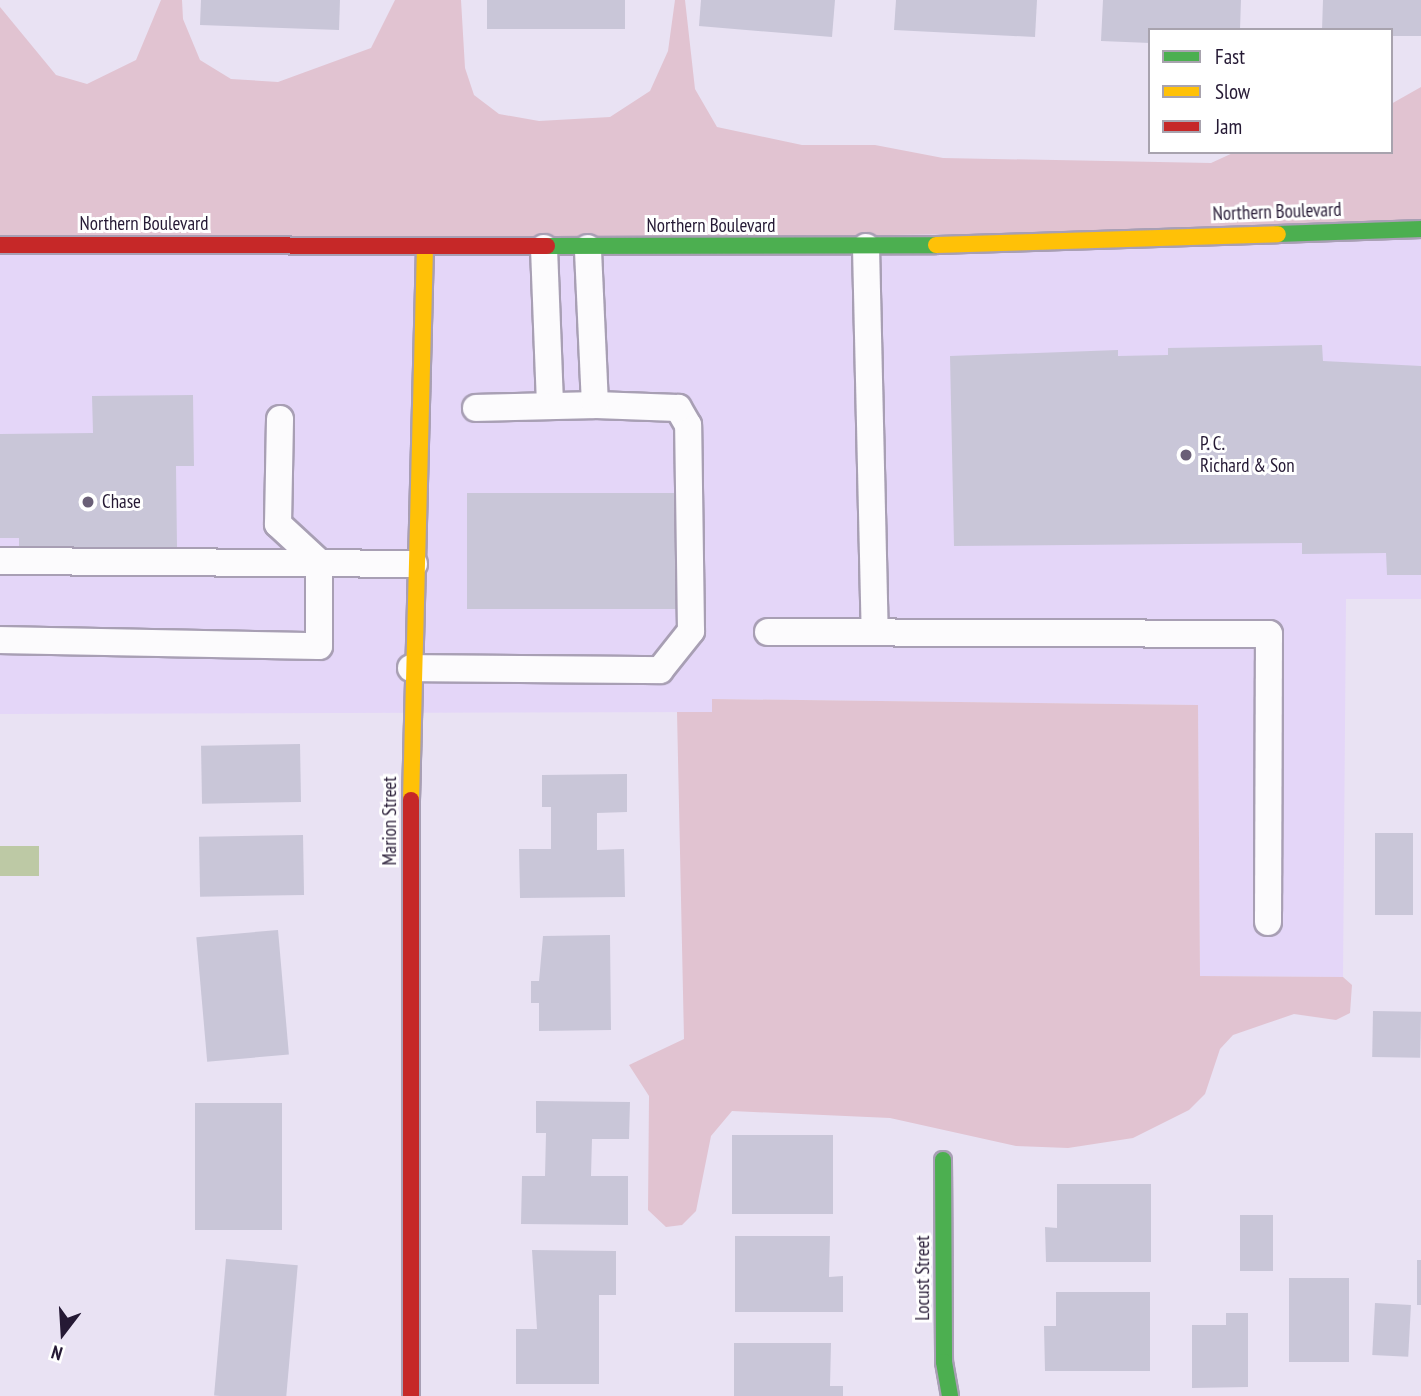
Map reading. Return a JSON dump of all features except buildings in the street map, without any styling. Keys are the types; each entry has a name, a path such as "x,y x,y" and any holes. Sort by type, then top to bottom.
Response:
{"main road":[{"name":"Northern Boulevard","path":"0,245 866,247 1421,229"},
{"name":"Marion Street","path":"411,1396 411,668 425,247"},
{"name":"Locust Street","path":"943,1160 944,1362 950,1396"}],"lane":[{"path":"866,247 875,632"},
{"path":"544,248 550,406"},
{"path":"588,248 595,405"},
{"path":"411,668 660,670 691,631 688,425 678,408 595,405 476,408"},
{"path":"0,640 319,646 319,562 278,524 280,419"},
{"path":"0,561 414,564"},
{"path":"768,632 1269,634 1268,922"}],"shaded area":[{"path":"161,0 182,0 183,19 200,60 231,79 278,82 371,48 395,0 461,0 465,68 474,95 499,114 539,121 610,117 650,91 668,51 675,0 685,0 695,89 717,127 802,145 875,145 943,158 1211,163 1231,154 1393,154 1393,103 1421,87 1421,229 0,245 0,7 56,75 87,84 136,60"},
{"path":"1421,229 1421,599 1346,599 1343,977 1200,976 1198,705 713,699 712,712 0,714 0,245"},
{"path":"712,699 1198,705 1200,976 1343,977 1352,985 1350,1013 1336,1020 1294,1014 1233,1035 1220,1049 1205,1094 1189,1110 1133,1138 1068,1148 1016,1146 890,1118 732,1111 711,1136 696,1211 682,1225 666,1227 648,1210 649,1096 629,1065 684,1039 677,712 712,712"},
{"path":"0,846 39,846 39,876 0,876"}],"traffic: fast":[{"path":"1278,234 1421,229"},
{"path":"547,246 936,245"},
{"path":"943,1160 944,1362 950,1396"}],"traffic: slow":[{"path":"936,245 1278,234"},
{"path":"411,800 425,247"}],"traffic: jam":[{"path":"0,245 547,246"},
{"path":"411,800 411,1396"}],"place":[{"name":"P. C. Richard & Son","path":"1186,455"},
{"name":"Chase","path":"88,502"}]}
